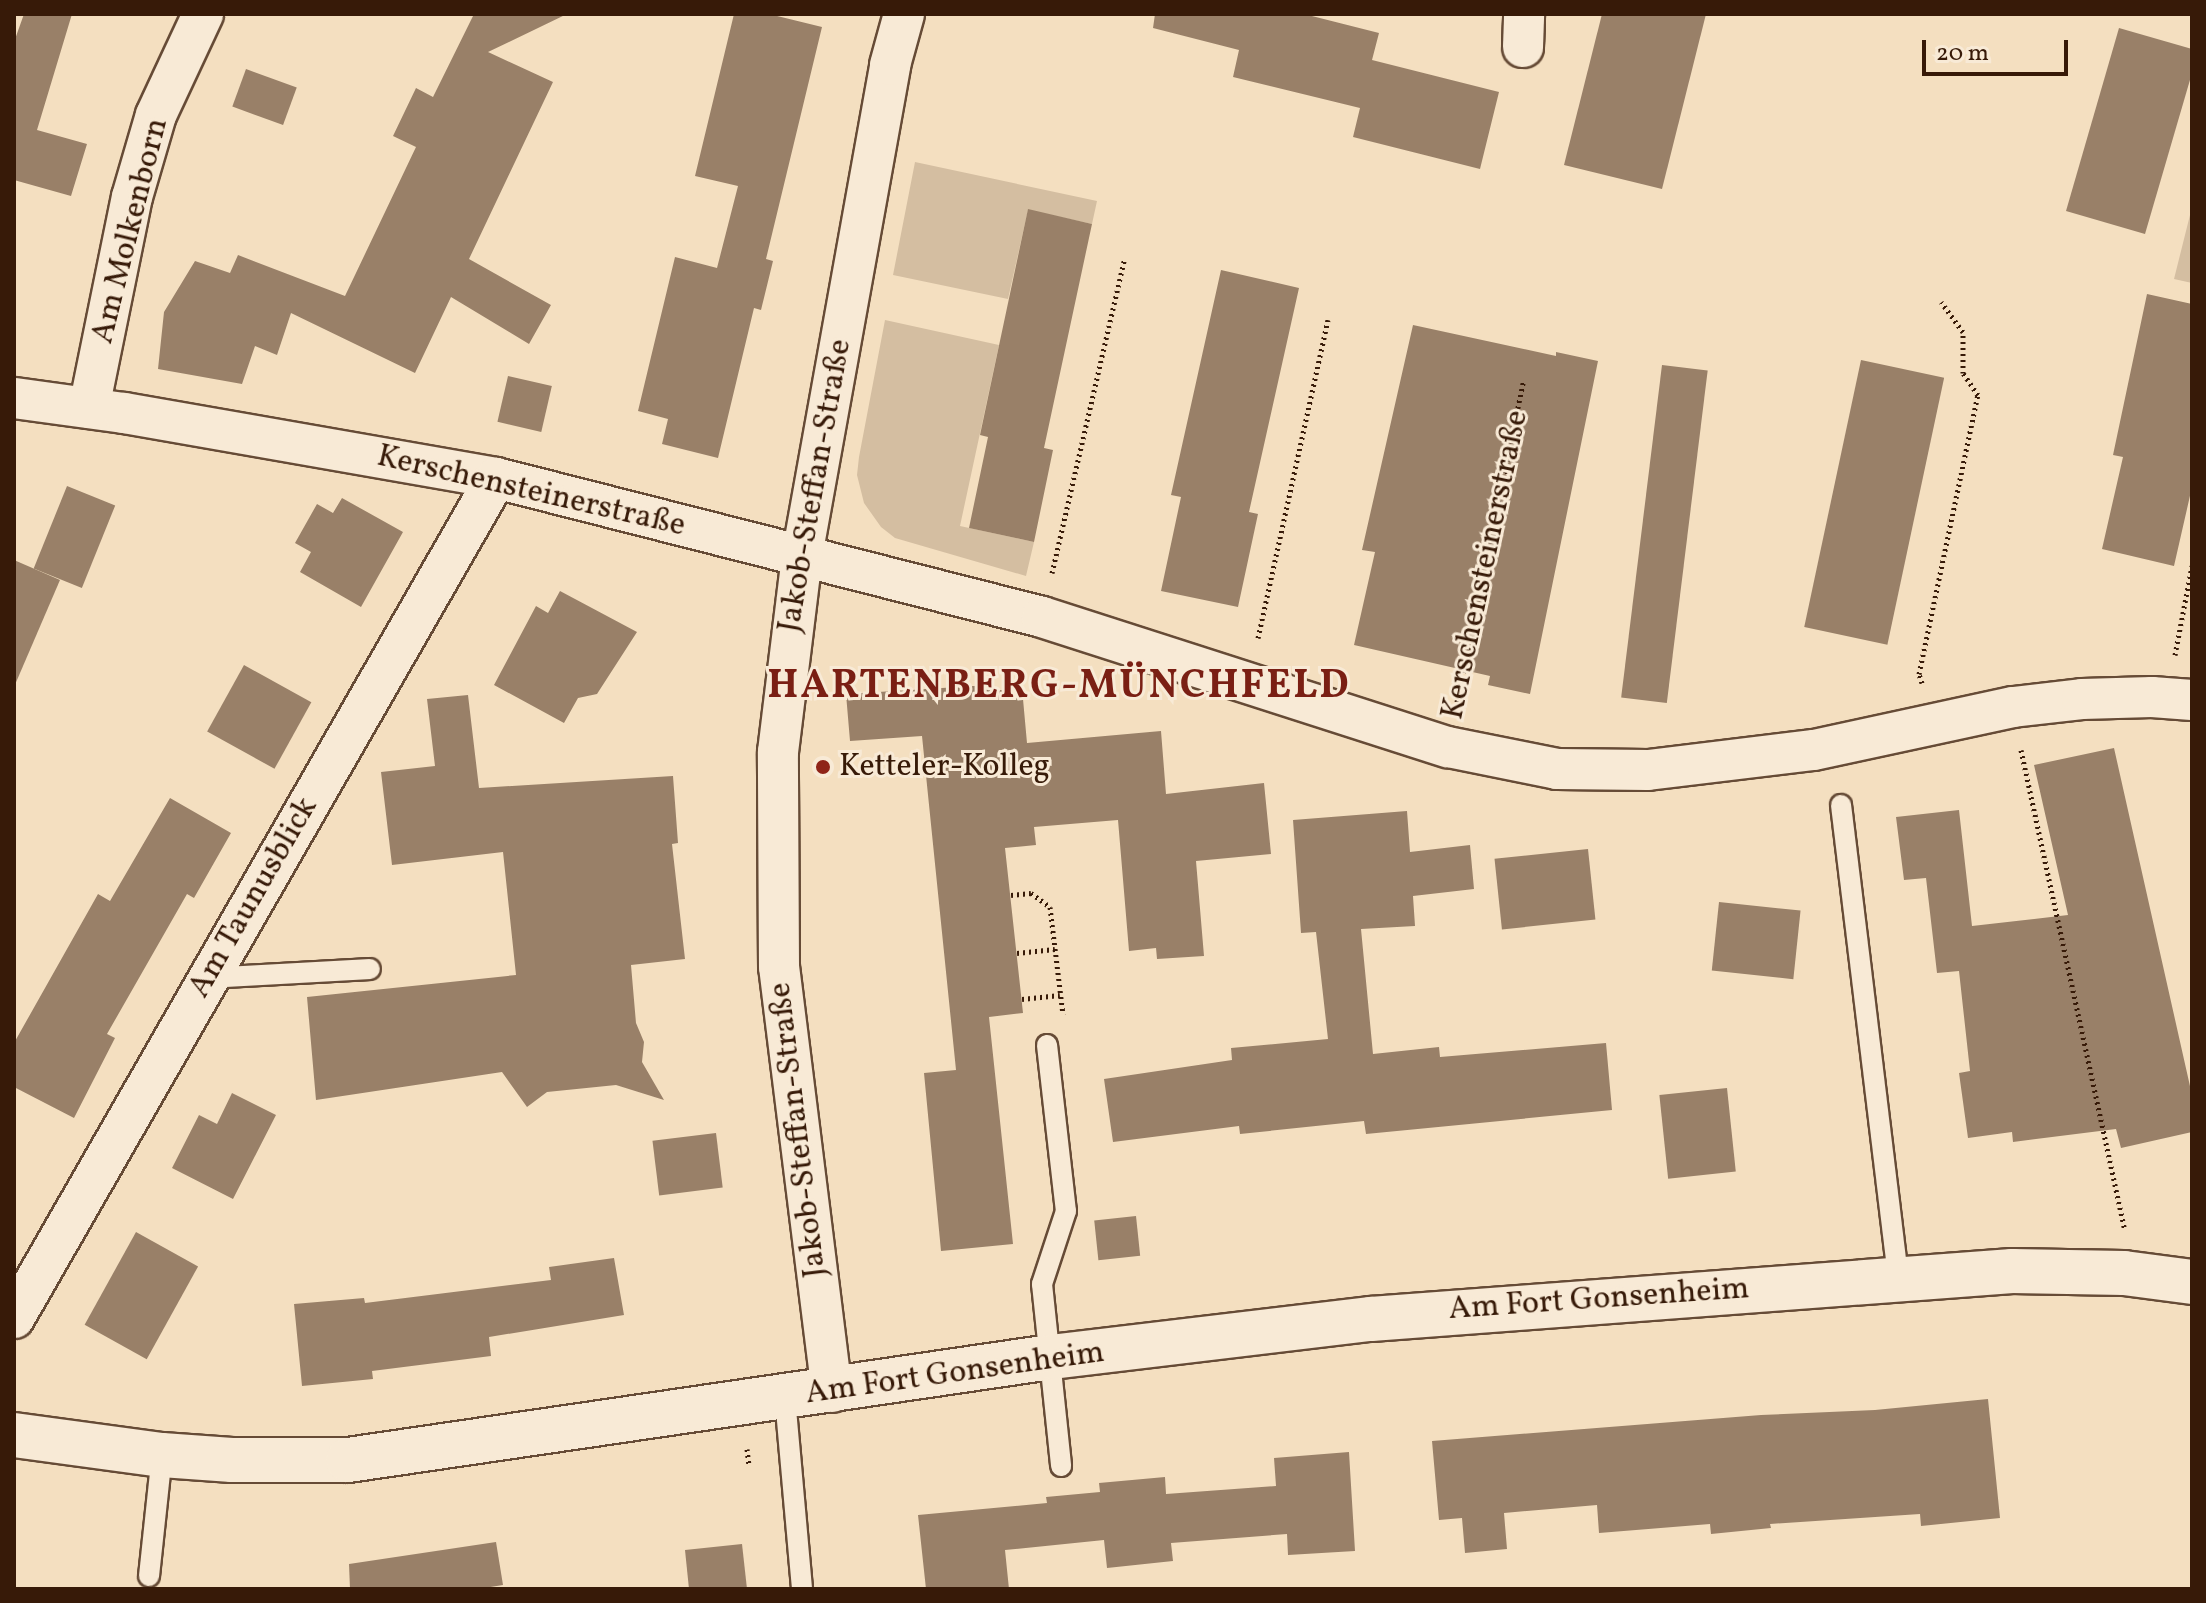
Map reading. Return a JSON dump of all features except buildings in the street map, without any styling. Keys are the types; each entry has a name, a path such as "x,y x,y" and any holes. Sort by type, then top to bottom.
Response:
{"street":[{"name":"Am Molkenborn","path":"89,408 132,197 156,115 203,14"},
{"name":"Jakob-Steffan-Straße","path":"832,1392 779,967 778,752 802,556 890,65 904,14"},
{"name":"Kerschensteinerstraße","path":"14,398 89,408 496,478 1042,617 1448,747 1557,769 1648,770 1814,750 2013,707 2082,699 2179,699"},
{"name":"Am Taunusblick","path":"14,1318 496,478"},
{"name":"Am Fort Gonsenheim","path":"14,1435 162,1455 232,1460 348,1460 832,1392 1051,1357 1385,1317 2012,1271 2124,1273 2192,1282"}],"lane":[{"path":"1841,805 1898,1277"},
{"path":"208,978 370,969"},
{"path":"1047,1045 1066,1211 1042,1284 1061,1466"},
{"path":"785,1398 802,1589"},
{"path":"149,1576 162,1455"}],"path":[{"path":"1042,617 1124,260"},
{"path":"1934,722 1919,674 1978,395 1963,373 1963,332 1941,302"},
{"path":"1249,682 1328,320"},
{"name":"Kerschensteinerstraße","path":"1448,747 1523,382"},
{"path":"2179,699 2192,566"},
{"path":"2013,707 2123,1210 2125,1233"},
{"path":"1011,895 1031,893 1050,907 1064,1021 1047,1045"},
{"path":"1017,953 1055,949"},
{"path":"1022,999 1060,995"}],"shaded area":[{"path":"915,162 1097,201 1092,224 1028,210 1008,299 893,275"},
{"path":"2192,207 2192,283 2174,279"},
{"path":"885,320 999,345 960,526 1034,542 1026,576 895,538 881,527 864,503 857,475 859,457"}],"place":[{"name":"Ketteler-Kolleg","path":"823,767"}],"district":[{"name":"HARTENBERG-MÜNCHFELD","path":"1059,687"}]}
